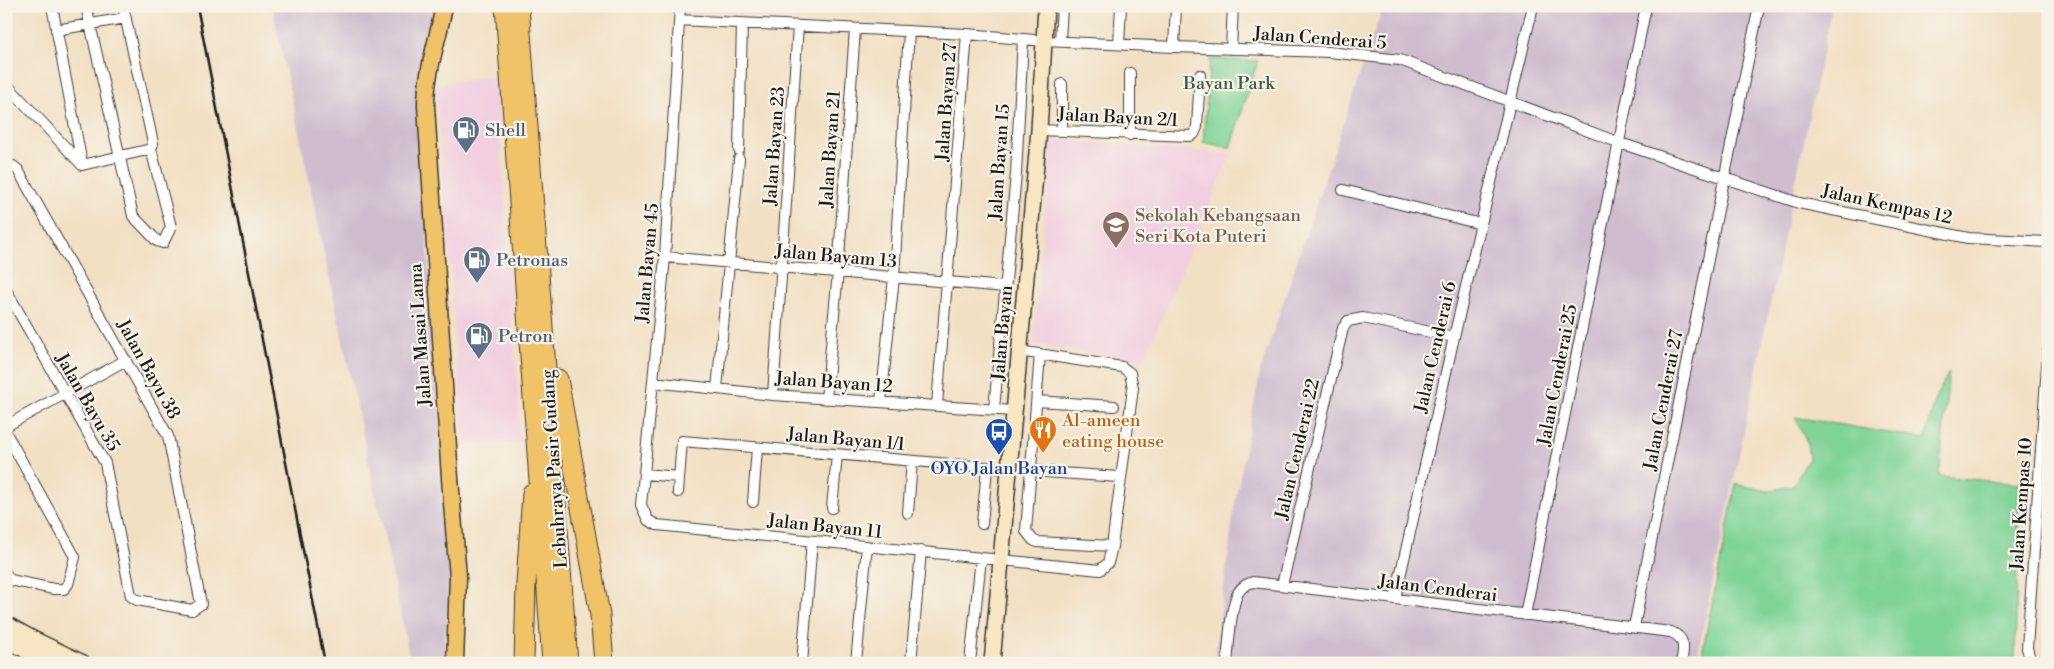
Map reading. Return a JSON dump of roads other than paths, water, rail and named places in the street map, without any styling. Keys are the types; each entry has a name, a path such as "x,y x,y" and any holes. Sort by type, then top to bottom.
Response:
{"highway":[{"name":"Lebuhraya Pasir Gudang","path":"504,6 552,663"},
{"name":"Lebuhraya Pasir Gudang","path":"519,6 568,663"},
{"path":"543,309 554,352 600,615 604,662"},
{"path":"523,659 529,512 536,457"}],"main road":[{"name":"Jalan Masai Lama","path":"444,6 433,47 426,90 426,106 449,468 458,577 455,663"}],"street":[{"path":"52,6 82,164"},
{"path":"86,6 132,216 157,241 163,243 171,227 152,149 153,143 123,6"},
{"name":"Jalan Bayan 45","path":"648,520 641,505 665,257 680,6"},
{"name":"Jalan Bayan","path":"992,663 1018,351 1040,130 1046,6"},
{"path":"1060,41 1062,6"},
{"path":"1119,44 1120,6"},
{"path":"1174,47 1176,6"},
{"path":"1231,49 1233,6"},
{"name":"Jalan Cenderai 6","path":"1395,599 1454,337 1533,6"},
{"name":"Jalan Cenderai 25","path":"1525,615 1646,6"},
{"name":"Jalan Cenderai 27","path":"1634,627 1759,6"},
{"path":"56,30 126,18"},
{"name":"Jalan Cenderai 5","path":"679,20 967,34 1044,41 1329,52 1400,60 1510,103 1723,179"},
{"path":"717,389 739,155 742,23"},
{"name":"Jalan Bayan 23","path":"773,395 798,26"},
{"name":"Jalan Bayan 21","path":"826,398 838,272 855,29"},
{"path":"881,402 894,277 909,31"},
{"name":"Jalan Bayan 27","path":"937,405 967,34"},
{"name":"Jalan Bayan 15","path":"994,409 1016,174 1023,39"},
{"path":"1130,74 1130,135"},
{"name":"Jalan Bayan 2/1","path":"1040,130 1185,137 1194,134 1197,126 1200,76"},
{"path":"6,84 82,164"},
{"path":"1062,84 1062,131"},
{"path":"82,164 152,149"},
{"name":"Jalan Bayu 38","path":"10,166 18,170 168,436 201,604 198,608 192,610 137,600 132,596"},
{"name":"Jalan Kempas 12","path":"1723,179 1799,203 1968,238 2048,242"},
{"path":"1343,190 1481,224"},
{"name":"Jalan Bayam 13","path":"665,257 1005,287"},
{"name":"Jalan Bayu 35","path":"6,290 105,463 132,596"},
{"name":"Jalan Cenderai 22","path":"1282,585 1340,335 1348,321 1363,318 1454,337"},
{"path":"1018,351 1040,354 1026,525 1028,535 1038,542 1112,546"},
{"name":"Jalan Kempas 10","path":"2032,661 2027,648 2044,451 2048,351"},
{"name":"Jalan Bayan 11","path":"648,520 657,525 1100,570 1108,563 1112,546 1133,388 1130,373 1122,367 1040,354"},
{"path":"6,426 126,360"},
{"name":"Jalan Bayan 12","path":"654,382 773,395 1013,411"},
{"path":"1036,401 1114,406"},
{"path":"6,433 75,557 68,584 64,589 54,589 8,577"},
{"name":"Jalan Bayan 1/1","path":"679,477 682,441 1008,470"},
{"path":"752,502 757,448"},
{"path":"832,508 837,454"},
{"path":"908,513 912,461"},
{"path":"982,524 987,468"},
{"path":"1031,470 1120,477"},
{"path":"644,474 679,477 678,492"},
{"path":"802,663 812,541"},
{"path":"856,663 867,546"},
{"path":"911,663 922,551"},
{"path":"970,663 982,558"},
{"name":"Jalan Cenderai","path":"1227,663 1234,605 1238,593 1244,585 1253,582 1634,627 1676,634 1684,644 1681,663"},
{"path":"6,624 83,663"},
{"path":"6,640 51,663"}],"railway":[{"path":"197,6 325,663"}],"place":[{"name":"Shell","path":"466,154"},
{"name":"Sekolah Kebangsaan Seri Kota Puteri","path":"1116,249"},
{"name":"Petronas","path":"477,284"},
{"name":"Petron","path":"479,360"},
{"name":"Al-ameen eating house","path":"1043,454"},
{"name":"OYO Jalan Bayan","path":"999,456"}],"park label":[{"name":"Bayan Park","path":"1229,83"}]}
